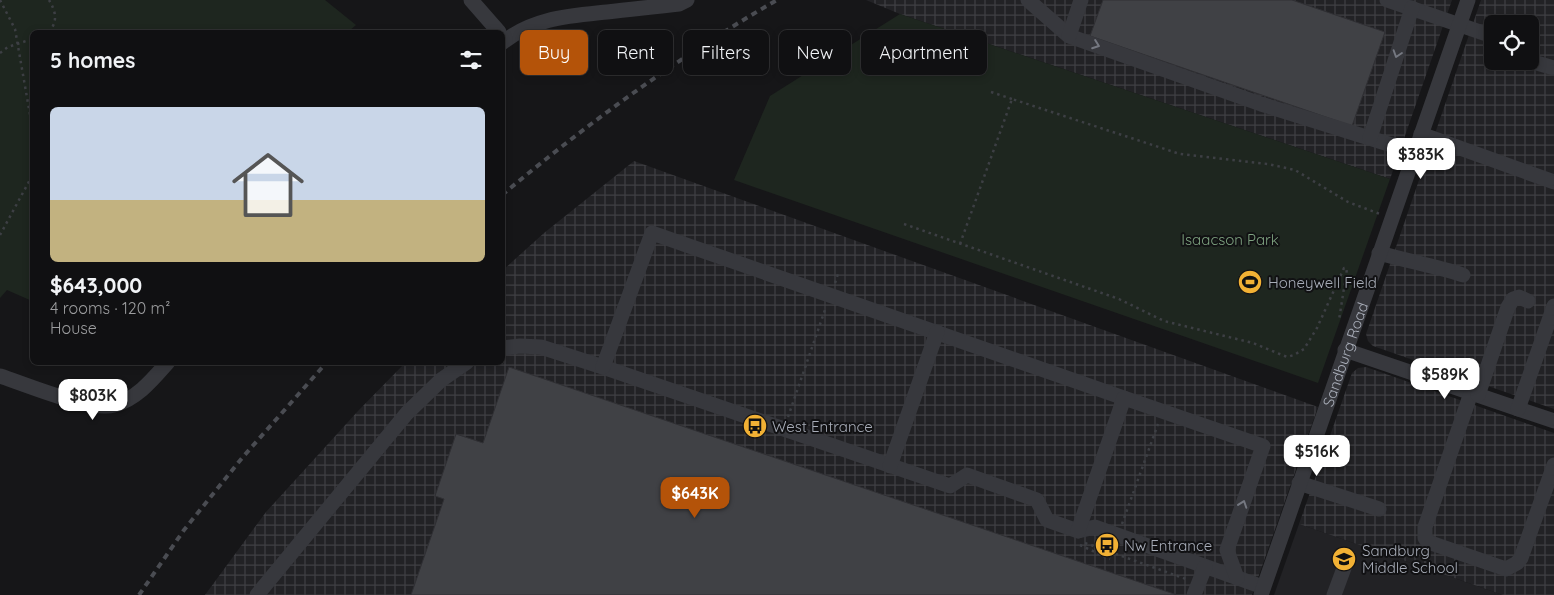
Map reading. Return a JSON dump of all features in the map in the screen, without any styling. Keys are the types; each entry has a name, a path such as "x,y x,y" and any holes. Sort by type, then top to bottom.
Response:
{"street":[{"path":"471,0 495,30"},
{"path":"1027,0 1069,36 1261,104 1414,152"},
{"path":"1069,36 1081,0"},
{"path":"1387,0 1484,33"},
{"name":"Sandburg Road","path":"1262,591 1467,0"},
{"path":"505,37 540,22 561,17 683,2"},
{"path":"1370,138 1412,8"},
{"path":"1539,64 1554,68"},
{"path":"1421,134 1554,182"},
{"path":"603,367 652,233 1263,446 1227,550 1237,578"},
{"path":"1379,253 1464,275"},
{"path":"1528,301 1519,297 1513,299 1508,307 1425,527 1425,538 1428,542 1506,569 1517,563 1521,558 1554,465"},
{"path":"1518,409 1554,306"},
{"path":"890,466 937,332"},
{"path":"505,348 541,347 950,486 967,475 1037,500 1047,520 1078,531 1095,527 1237,578 1262,591"},
{"path":"1345,350 1554,421"},
{"path":"0,376 83,404 113,406 127,400 145,386 165,365"},
{"path":"258,595 407,413 441,380 463,365"},
{"path":"1078,531 1124,398"},
{"path":"1299,483 1379,509"},
{"path":"1334,595 1347,560"},
{"path":"1193,588 1205,567"}],"path":[{"path":"0,0 15,28 30,113"},
{"path":"50,0 56,14 51,30"},
{"path":"0,53 8,47 30,41"},
{"path":"991,92 1180,154 1268,164 1295,170 1348,202 1391,219"},
{"path":"960,244 1012,99"},
{"path":"0,235 30,180"},
{"path":"904,224 1119,299 1164,321 1253,343 1287,357 1304,350 1317,328 1344,268 1347,269 1339,320"},
{"path":"783,429 838,274"},
{"path":"1118,536 1160,418"},
{"path":"1110,559 1080,544 1081,542 1193,588"}],"shaded area":[{"path":"866,0 1452,0 1390,179 987,43 987,30 948,30"},
{"path":"1481,0 1554,0 1554,409 1373,346 1368,341 1366,334"},
{"path":"634,161 1318,407 1252,595 205,595 266,512 358,411 403,365 505,365 505,268 544,233"},
{"path":"1366,367 1554,433 1554,595 1503,595 1299,524 1352,373 1358,368"},
{"name":"Sandburg Middle School","path":"1299,524 1503,595 1274,595"}],"green space":[{"path":"0,0 325,0 356,25 350,30 30,30 30,300 7,290 0,298"},
{"name":"Isaacson Park","path":"900,14 948,30 875,30"},
{"name":"Isaacson Park","path":"861,39 861,75 987,75 987,43 1390,179 1318,383 734,180 770,96 803,75 851,75 851,45"}],"building":[{"path":"1103,0 1292,0 1385,32 1352,126 1090,36"},
{"path":"509,367 1177,595 411,595 444,499 435,496 456,434 483,443"}],"railway":[{"path":"505,193 601,116 670,67 777,0"},
{"path":"139,595 184,530 242,458 324,365"}],"place":[{"name":"Honeywell Field","path":"1250,282"},
{"name":"West Entrance","path":"755,426"},
{"name":"Nw Entrance","path":"1107,545"},
{"name":"Sandburg Middle School","path":"1344,559"}]}
